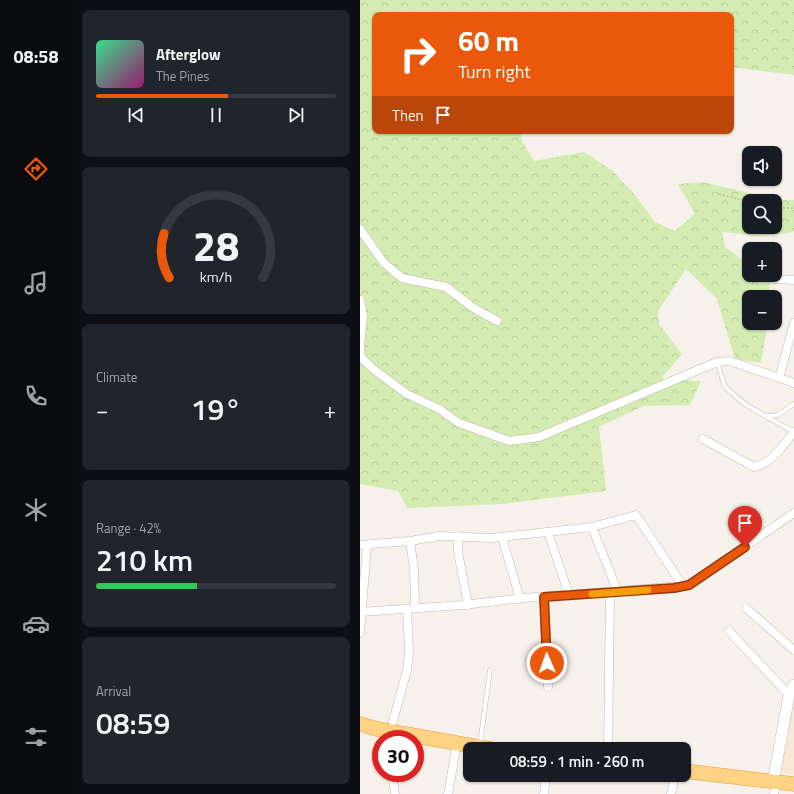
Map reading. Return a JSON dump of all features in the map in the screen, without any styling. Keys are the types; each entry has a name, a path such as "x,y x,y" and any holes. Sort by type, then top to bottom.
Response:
{"highway":[{"path":"360,724 377,729 463,744"},
{"path":"691,773 774,786 794,784"}],"street":[{"path":"360,229 384,263 402,278 446,287 472,307 497,321"},
{"path":"782,279 794,280"},
{"path":"360,300 364,316 360,345"},
{"path":"779,378 794,323"},
{"path":"360,349 361,357 373,369 407,394 439,409 459,422 509,441 539,437 717,362 730,361 794,383"},
{"path":"703,439 754,467 762,466 769,461 794,432"},
{"path":"361,612 468,605 520,599 689,585 794,513"},
{"path":"360,633 363,544 410,541 439,536 502,537 592,527 636,515 683,586"},
{"path":"592,527 614,592 608,742"},
{"path":"548,532 569,595"},
{"path":"458,536 458,552 468,605"},
{"path":"502,537 520,599"},
{"path":"392,721 408,664 414,569 410,541"},
{"path":"544,597 548,687"},
{"path":"746,608 794,650"},
{"path":"729,631 791,690 774,786"},
{"path":"448,794 457,743"},
{"path":"393,782 394,794"},
{"path":"544,794 545,782"},
{"path":"671,794 674,782"}],"lane":[{"path":"717,362 725,387 746,405 794,432"},
{"path":"766,416 778,415 794,404"},
{"path":"485,742 490,670"}],"path":[{"path":"719,194 742,200"},
{"path":"782,208 794,208"}],"shaded area":[{"path":"794,696 794,774 780,772"}],"green space":[{"path":"360,0 794,0 794,75 734,67 734,12 372,12 372,134 521,134 522,141 534,161 584,152 613,171 634,194 655,222 675,231 695,214 678,184 702,182 754,194 742,194 742,234 779,234 758,236 722,232 725,247 742,260 742,282 770,282 769,290 742,290 742,330 767,330 761,363 735,359 717,299 686,269 658,311 659,324 682,354 661,379 701,381 690,405 643,406 599,427 606,491 503,504 407,508 398,491 360,484"},
{"path":"782,200 794,200 794,230 790,233 782,234"}],"slow traffic":[{"path":"592,594 648,590"}],"route":[{"path":"547,663 544,597 674,588 689,585 745,547"}]}
